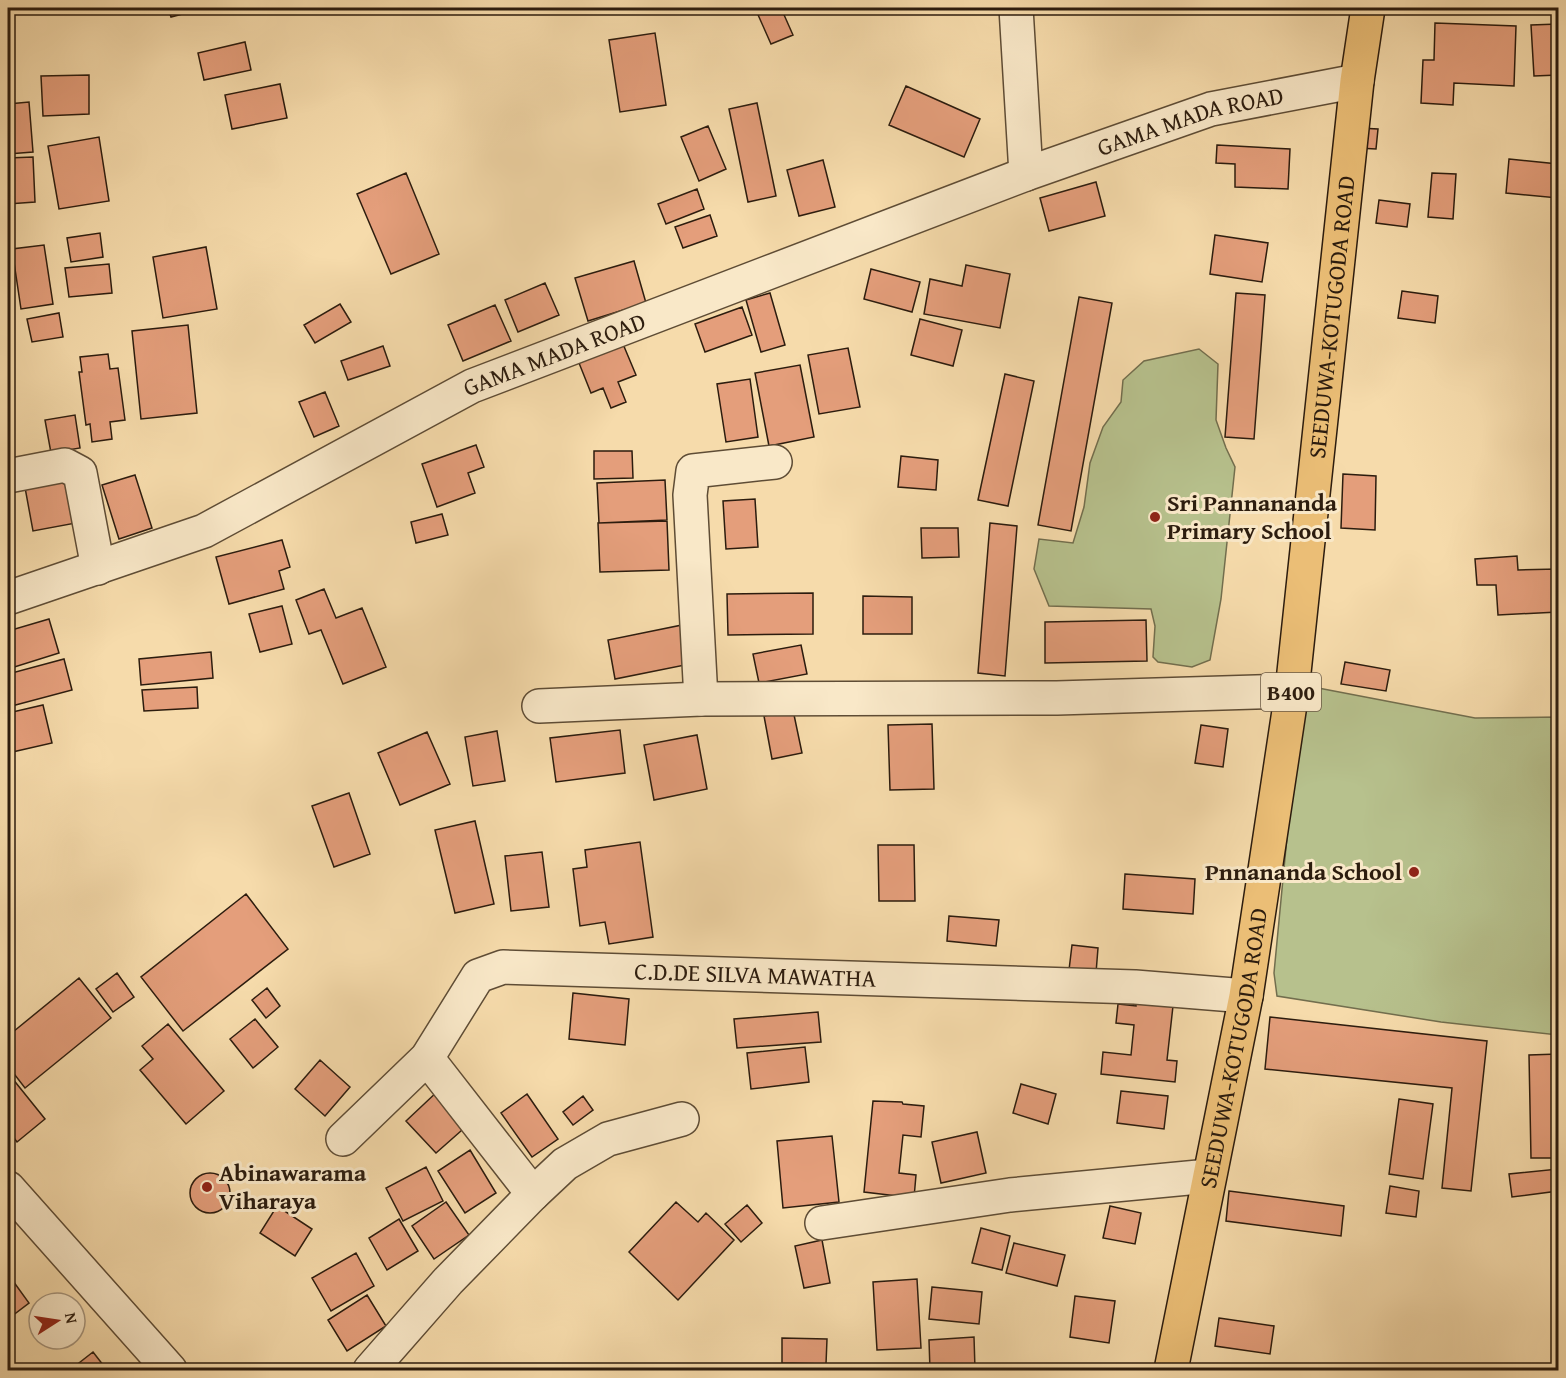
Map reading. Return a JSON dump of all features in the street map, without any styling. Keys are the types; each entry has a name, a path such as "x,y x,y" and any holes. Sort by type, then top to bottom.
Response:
{"main road":[{"name":"SEEDUWA-KOTUGODA ROAD","path":"1170,1371 1246,996 1292,691 1357,81 1368,8"}],"street":[{"path":"1016,8 1026,174"},
{"name":"GAMA MADA ROAD","path":"8,598 204,531 471,386 1026,174 1211,109 1357,81"},
{"path":"701,699 690,495 693,471 775,462"},
{"path":"8,476 64,465 80,473 98,567"},
{"path":"539,706 701,699 1057,698 1292,691"},
{"name":"C.D.DE SILVA MAWATHA","path":"343,1139 427,1058 478,976 502,967 1135,987 1246,996"},
{"path":"427,1058 533,1194"},
{"path":"370,1371 448,1281 565,1164 608,1139 682,1119"},
{"path":"822,1223 1010,1195 1209,1176"},
{"path":"8,1188 170,1371"}],"green space":[{"path":"1199,349 1218,364 1216,420 1235,467 1221,599 1210,660 1192,667 1158,662 1153,657 1155,626 1151,609 1049,606 1034,569 1039,539 1073,543 1084,507 1090,463 1103,427 1121,402 1123,380 1144,361"},
{"path":"1313,687 1475,718 1558,717 1558,1035 1441,1022 1277,996 1274,973 1294,764 1304,700"}],"building":[{"path":"168,8 200,8 201,9 171,17"},
{"path":"755,8 781,8 793,35 771,44"},
{"path":"1280,8 1316,8 1316,12"},
{"path":"1435,23 1516,26 1514,86 1454,83 1453,105 1421,103 1423,60 1434,60"},
{"path":"1558,24 1558,75 1534,76 1531,25"},
{"path":"655,33 666,105 620,112 609,40"},
{"path":"245,42 251,70 204,80 198,53"},
{"path":"89,75 89,114 43,116 41,76"},
{"path":"280,84 287,118 232,129 225,95"},
{"path":"906,86 980,119 964,157 889,125"},
{"path":"29,102 33,152 8,154 8,104"},
{"path":"757,103 776,196 748,202 729,109"},
{"path":"708,126 726,169 699,181 681,137"},
{"path":"1359,128 1378,129 1376,149 1358,148"},
{"path":"99,137 109,201 59,209 48,146"},
{"path":"1217,145 1290,149 1288,189 1235,187 1235,164 1216,163"},
{"path":"33,157 35,202 8,204 8,158"},
{"path":"1509,159 1558,164 1558,198 1506,193"},
{"path":"823,160 835,207 799,216 787,170"},
{"path":"406,173 439,254 391,274 357,194"},
{"path":"1432,173 1456,174 1453,219 1428,217"},
{"path":"1096,182 1105,216 1049,231 1040,198"},
{"path":"697,189 704,209 666,224 658,204"},
{"path":"1379,200 1410,204 1407,227 1376,223"},
{"path":"710,215 717,236 683,248 675,227"},
{"path":"100,233 103,257 71,262 67,238"},
{"path":"1215,235 1268,243 1262,282 1210,274"},
{"path":"44,245 53,304 21,309 12,249"},
{"path":"206,247 217,309 163,318 153,257"},
{"path":"634,261 646,303 588,321 575,278"},
{"path":"109,264 112,293 69,297 65,268"},
{"path":"966,265 1010,274 1000,328 924,314 930,279 962,286"},
{"path":"871,269 920,282 912,312 864,299"},
{"path":"545,283 559,315 518,332 505,300"},
{"path":"1402,291 1438,296 1435,323 1398,318"},
{"path":"770,293 785,345 761,352 746,300"},
{"path":"1236,293 1265,295 1254,439 1225,437"},
{"path":"1079,297 1112,303 1071,531 1038,525"},
{"path":"340,304 351,322 315,343 304,325"},
{"path":"495,305 511,341 463,361 448,325"},
{"path":"742,307 752,335 705,352 695,324"},
{"path":"59,313 63,337 32,342 27,319"},
{"path":"920,319 962,330 953,366 911,355"},
{"path":"188,325 197,413 141,419 132,331"},
{"path":"623,344 636,375 618,382 626,402 611,408 603,388 591,393 579,363"},
{"path":"383,346 390,366 348,380 341,361"},
{"path":"848,348 860,407 819,414 808,355"},
{"path":"108,354 110,369 118,368 125,420 110,422 112,439 92,442 90,424 86,425 79,372 82,372 80,357"},
{"path":"800,365 814,437 769,446 755,373"},
{"path":"1005,374 1034,381 1008,506 978,500"},
{"path":"750,379 758,437 726,442 717,384"},
{"path":"325,392 339,426 314,437 299,402"},
{"path":"75,415 80,448 51,453 45,420"},
{"path":"476,445 484,467 468,473 475,493 437,507 422,464"},
{"path":"594,451 632,451 633,478 594,479"},
{"path":"901,456 938,460 936,490 898,487"},
{"path":"68,474 76,523 33,531 24,482"},
{"path":"1343,474 1376,476 1375,530 1341,528"},
{"path":"135,475 152,528 119,539 102,485"},
{"path":"665,480 667,520 599,523 597,483"},
{"path":"755,499 758,547 726,549 723,501"},
{"path":"442,514 448,535 416,543 411,522"},
{"path":"667,521 669,570 600,572 598,523"},
{"path":"990,523 1017,526 1005,676 978,673"},
{"path":"921,528 958,528 959,557 922,558"},
{"path":"282,540 290,567 279,571 284,589 229,604 216,557"},
{"path":"1517,556 1518,570 1558,569 1558,612 1498,615 1496,585 1477,585 1475,559"},
{"path":"324,589 336,618 362,608 386,667 343,684 321,630 309,634 296,600"},
{"path":"813,593 813,634 728,635 727,594"},
{"path":"863,596 912,597 912,634 863,634"},
{"path":"282,606 292,644 260,652 249,614"},
{"path":"49,619 59,653 8,669 8,631"},
{"path":"1146,620 1147,661 1045,663 1045,622"},
{"path":"687,624 695,663 615,679 608,640"},
{"path":"801,645 807,674 759,683 753,654"},
{"path":"211,652 213,678 141,685 139,659"},
{"path":"64,659 72,690 8,707 8,674"},
{"path":"1345,662 1390,670 1386,691 1341,684"},
{"path":"197,687 198,708 144,711 142,690"},
{"path":"43,705 52,743 8,753 8,713"},
{"path":"793,710 802,753 772,759 764,716"},
{"path":"932,724 934,789 890,790 888,725"},
{"path":"1201,725 1228,729 1223,767 1195,763"},
{"path":"620,730 625,773 556,782 550,738"},
{"path":"497,731 505,781 473,786 465,737"},
{"path":"427,732 450,784 400,805 378,753"},
{"path":"697,735 707,789 654,800 644,745"},
{"path":"349,793 370,854 334,867 312,806"},
{"path":"475,821 494,904 455,913 435,830"},
{"path":"640,842 653,937 609,944 605,922 580,926 573,869 587,867 585,850"},
{"path":"878,845 914,845 915,901 879,901"},
{"path":"542,852 549,907 511,911 505,856"},
{"path":"1125,874 1195,879 1193,914 1123,909"},
{"path":"246,894 288,949 183,1031 141,977"},
{"path":"949,916 999,920 996,946 947,941"},
{"path":"1072,945 1098,948 1096,973 1069,970"},
{"path":"117,973 134,997 113,1012 96,989"},
{"path":"79,978 111,1018 25,1088 8,1066 8,1036"},
{"path":"267,988 280,1006 266,1018 252,1000"},
{"path":"573,993 629,999 625,1045 569,1039"},
{"path":"1136,1002 1173,1006 1167,1060 1177,1061 1175,1082 1101,1074 1103,1052 1131,1055 1134,1025 1116,1023 1118,1004 1136,1006"},
{"path":"818,1012 821,1042 737,1048 734,1019"},
{"path":"1270,1017 1487,1041 1471,1191 1442,1188 1452,1088 1265,1069"},
{"path":"255,1019 278,1047 253,1068 230,1039"},
{"path":"168,1024 224,1091 186,1124 140,1070 153,1059 142,1046"},
{"path":"805,1047 809,1082 751,1089 747,1053"},
{"path":"1558,1054 1558,1158 1531,1158 1529,1055"},
{"path":"320,1060 350,1087 325,1116 295,1089"},
{"path":"8,1073 45,1119 17,1142 8,1130"},
{"path":"1021,1084 1056,1094 1048,1124 1013,1113"},
{"path":"440,1089 470,1123 436,1153 406,1121"},
{"path":"1121,1091 1168,1096 1164,1129 1117,1123"},
{"path":"527,1094 558,1139 532,1157 501,1113"},
{"path":"583,1096 593,1110 573,1125 563,1112"},
{"path":"1399,1099 1433,1104 1423,1179 1389,1174"},
{"path":"873,1101 902,1102 924,1106 921,1137 903,1135 899,1173 916,1175 914,1198 864,1192"},
{"path":"977,1132 986,1173 941,1183 932,1142"},
{"path":"832,1136 839,1202 783,1208 777,1141"},
{"path":"470,1150 496,1193 465,1213 438,1171"},
{"path":"426,1167 443,1201 403,1221 386,1188"},
{"path":"1558,1169 1558,1191 1512,1197 1509,1174"},
{"path":"210,1173 224,1179 230,1193 224,1207 210,1213 196,1207 190,1193 196,1179"},
{"path":"1390,1186 1419,1191 1416,1217 1386,1213"},
{"path":"1229,1191 1344,1206 1341,1236 1226,1221"},
{"path":"446,1202 469,1235 434,1259 412,1226"},
{"path":"676,1202 698,1222 706,1213 734,1240 678,1300 629,1252"},
{"path":"747,1205 762,1223 741,1242 725,1224"},
{"path":"277,1206 312,1229 295,1256 260,1233"},
{"path":"1110,1206 1141,1213 1135,1244 1103,1238"},
{"path":"399,1219 418,1251 387,1270 369,1238"},
{"path":"981,1228 1010,1236 1002,1270 972,1263"},
{"path":"822,1240 830,1283 804,1288 795,1246"},
{"path":"1014,1243 1065,1255 1057,1286 1006,1273"},
{"path":"356,1253 374,1286 331,1311 312,1278"},
{"path":"8,1274 27,1300 27,1305 8,1319"},
{"path":"917,1279 921,1348 877,1350 873,1282"},
{"path":"932,1287 982,1292 979,1324 929,1319"},
{"path":"367,1295 386,1326 347,1351 328,1320"},
{"path":"1075,1296 1115,1301 1109,1343 1070,1337"},
{"path":"1219,1318 1274,1326 1270,1354 1215,1346"},
{"path":"974,1337 975,1369 930,1370 929,1340"},
{"path":"782,1338 827,1339 826,1364 782,1363"},
{"path":"93,1352 107,1370 70,1370"}],"place":[{"name":"Sri Pannananda Primary School","path":"1155,517"},
{"name":"Pnnananda School","path":"1414,872"},
{"name":"Abinawarama Viharaya","path":"207,1187"}]}
